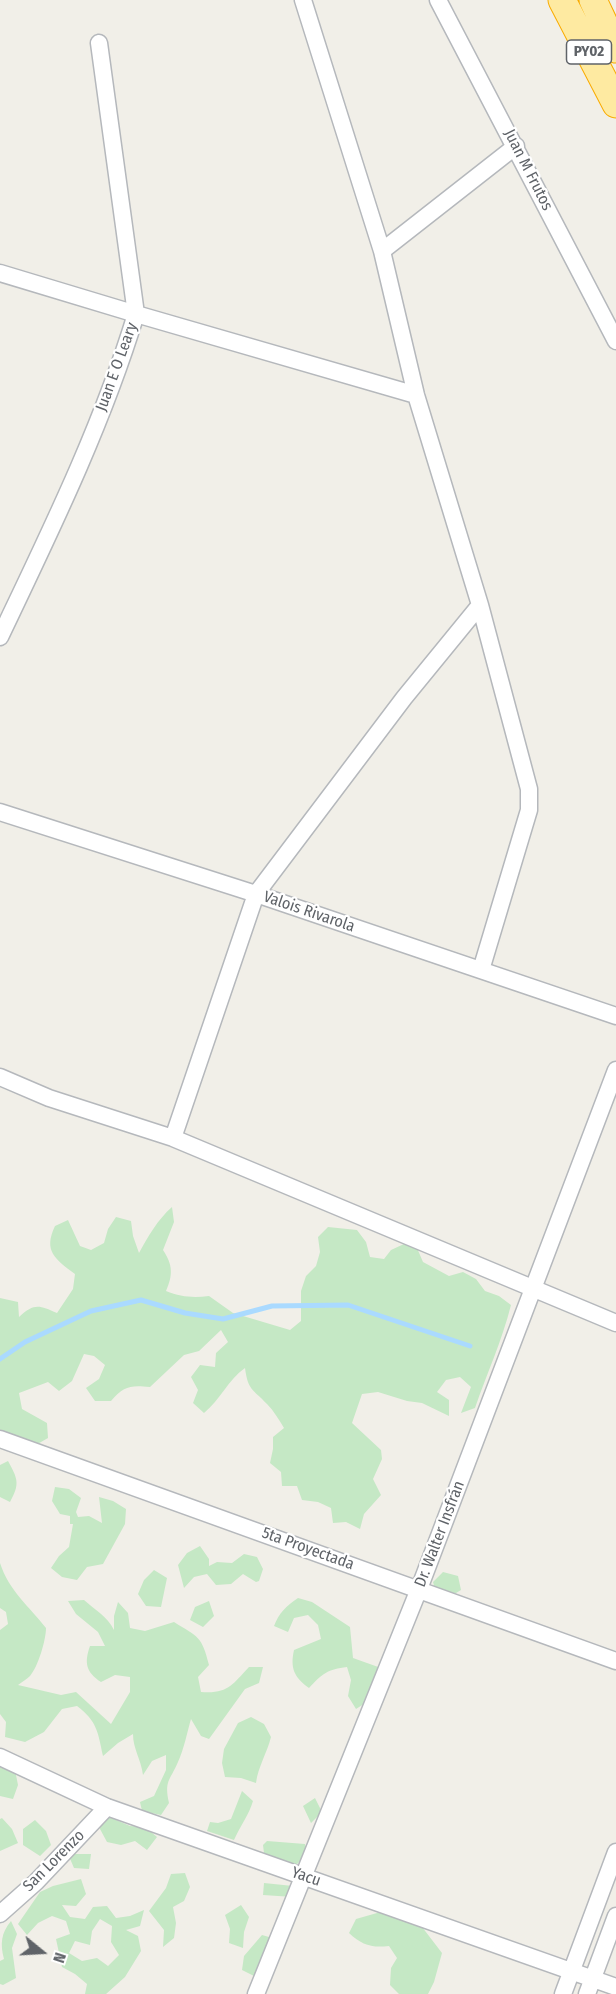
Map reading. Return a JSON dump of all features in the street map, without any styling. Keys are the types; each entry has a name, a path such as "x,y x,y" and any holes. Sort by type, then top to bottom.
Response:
{"highway":[{"name":"PY02","path":"562,0 616,104"},
{"name":"PY02","path":"593,0 616,49"}],"street":[{"path":"303,0 382,251 416,395 480,605 530,800 529,810 481,970"},
{"name":"Juan M Frutos","path":"438,0 616,341"},
{"name":"Juan E O Leary","path":"0,637 64,500 122,358 136,315 99,43"},
{"path":"382,251 516,146"},
{"path":"0,273 136,315 416,395"},
{"path":"173,1138 256,894 404,698 480,605"},
{"name":"Valois Rivarola","path":"0,812 256,894 616,1016"},
{"name":"Dr. Walter Insfrán","path":"256,1994 419,1589 616,1070"},
{"path":"0,1077 49,1098 173,1138 616,1323"},
{"name":"5ta Proyectada","path":"0,1439 616,1661"},
{"name":"Yacu","path":"0,1757 107,1808 572,1971 590,1986 616,1987"},
{"name":"San Lorenzo","path":"0,1914 36,1882 107,1808"},
{"path":"563,1994 616,1852"},
{"path":"590,1986 616,1916"}],"green space":[{"path":"172,1207 174,1222 163,1250 169,1260 171,1270 166,1291 177,1295 209,1296 233,1313 290,1330 301,1321 301,1291 306,1276 316,1266 320,1252 318,1237 328,1227 357,1230 366,1242 370,1257 384,1259 391,1250 404,1244 417,1248 423,1262 449,1276 463,1272 476,1279 485,1291 499,1296 511,1305 475,1408 461,1413 471,1387 460,1377 446,1380 437,1392 449,1400 449,1416 422,1403 378,1392 362,1394 352,1423 381,1450 382,1459 373,1479 381,1495 364,1514 360,1529 346,1522 333,1523 331,1508 318,1502 302,1500 297,1486 282,1486 281,1472 270,1463 273,1437 284,1428 272,1410 250,1386 245,1368 204,1413 193,1403 198,1390 191,1377 200,1365 215,1367 216,1353 228,1342 221,1330 199,1351 184,1355 150,1387 128,1388 111,1401 95,1401 86,1388 99,1379 105,1365 94,1356 84,1354 72,1381 59,1391 48,1382 19,1393 22,1409 47,1423 48,1438 34,1446 18,1436 0,1439 0,1298 18,1302 19,1317 33,1307 46,1308 57,1313 73,1289 75,1274 53,1254 50,1242 55,1226 68,1220 80,1246 91,1250 104,1243 108,1229 116,1217 131,1221 139,1253 149,1235"},
{"path":"8,1461 17,1482 10,1502 0,1497 0,1465"},
{"path":"55,1487 69,1489 81,1498 76,1512 78,1517 89,1516 102,1523 99,1497 113,1501 126,1509 125,1524 103,1564 87,1567 77,1580 62,1577 51,1568 69,1547 73,1524 70,1524 70,1516 60,1514 52,1501"},
{"path":"200,1546 209,1559 209,1566 217,1562 232,1563 244,1554 257,1557 263,1569 259,1581 256,1582 243,1574 231,1584 216,1585 207,1574 194,1577 184,1588 178,1565 187,1553"},
{"path":"0,1563 14,1590 46,1628 36,1666 30,1676 18,1685 61,1695 76,1692 111,1724 130,1692 130,1677 115,1675 101,1682 92,1675 87,1662 90,1646 105,1646 98,1632 76,1614 68,1601 84,1600 104,1617 114,1630 114,1616 118,1602 128,1613 130,1628 145,1631 174,1622 189,1631 198,1638 204,1648 209,1665 198,1677 201,1692 224,1690 249,1667 263,1667 259,1683 245,1689 209,1739 201,1736 191,1719 182,1752 169,1781 169,1803 161,1815 142,1811 140,1802 154,1796 166,1770 166,1755 152,1761 143,1775 133,1734 103,1756 93,1722 77,1706 62,1709 44,1732 25,1742 5,1737 6,1722 0,1714 0,1630 8,1624 6,1612 0,1608"},
{"path":"154,1570 167,1578 161,1607 146,1606 138,1594 144,1580"},
{"path":"443,1572 458,1576 461,1590 451,1596 435,1589 433,1582"},
{"path":"298,1598 312,1602 350,1627 353,1658 381,1668 370,1700 356,1709 348,1696 351,1680 347,1667 326,1673 309,1688 294,1672 294,1650 321,1639 318,1625 308,1615 294,1618 288,1632 274,1626 283,1610"},
{"path":"209,1601 214,1616 203,1627 190,1620 195,1607"},
{"path":"251,1717 264,1724 271,1737 256,1783 241,1778 225,1777 222,1763 224,1749 238,1723"},
{"path":"0,1767 15,1770 18,1785 13,1799 0,1796"},
{"path":"242,1791 253,1801 234,1840 207,1831 210,1822 218,1823 231,1819"},
{"path":"315,1798 322,1812 311,1823 303,1806"},
{"path":"102,1814 130,1826 145,1827 157,1837 147,1850 135,1841 121,1845 107,1842 100,1829"},
{"path":"2,1818 12,1829 18,1843 0,1851 0,1819"},
{"path":"35,1820 46,1831 51,1845 40,1856 23,1845 23,1829"},
{"path":"267,1841 305,1844 307,1855 297,1864 265,1861 263,1845"},
{"path":"68,1854 91,1854 89,1869 74,1868"},
{"path":"185,1873 190,1887 184,1901 173,1907 176,1923 174,1938 163,1947 164,1930 149,1911 166,1888 171,1874"},
{"path":"81,1879 86,1894 76,1906 62,1905 70,1917 85,1919 93,1907 107,1906 116,1918 130,1916 144,1910 140,1926 126,1930 138,1936 141,1951 125,1977 106,1994 85,1994 87,1984 62,1967 56,1939 70,1934 66,1921 52,1916 38,1923 27,1935 18,1924 40,1892","holes":["100,1919 112,1926 111,1942 119,1955 108,1966 97,1958 82,1961 69,1953 75,1941 90,1945 92,1931"]},
{"path":"264,1883 293,1886 293,1897 263,1895"},
{"path":"241,1905 249,1917 244,1932 243,1948 229,1943 230,1929 225,1915"},
{"path":"384,1911 419,1923 442,1953 434,1982 428,1994 399,1994 390,1985 391,1968 397,1958 389,1946 367,1945 349,1933 356,1919"},
{"path":"11,1921 17,1934 12,1948 16,1978 3,1985 0,1984 0,1961 4,1959 2,1939"},
{"path":"262,1935 276,1939 258,1978 242,1970 244,1956"}],"waterway":[{"path":"0,1359 25,1342 91,1311 141,1300 185,1313 223,1319 272,1306 348,1305 470,1346"}]}
